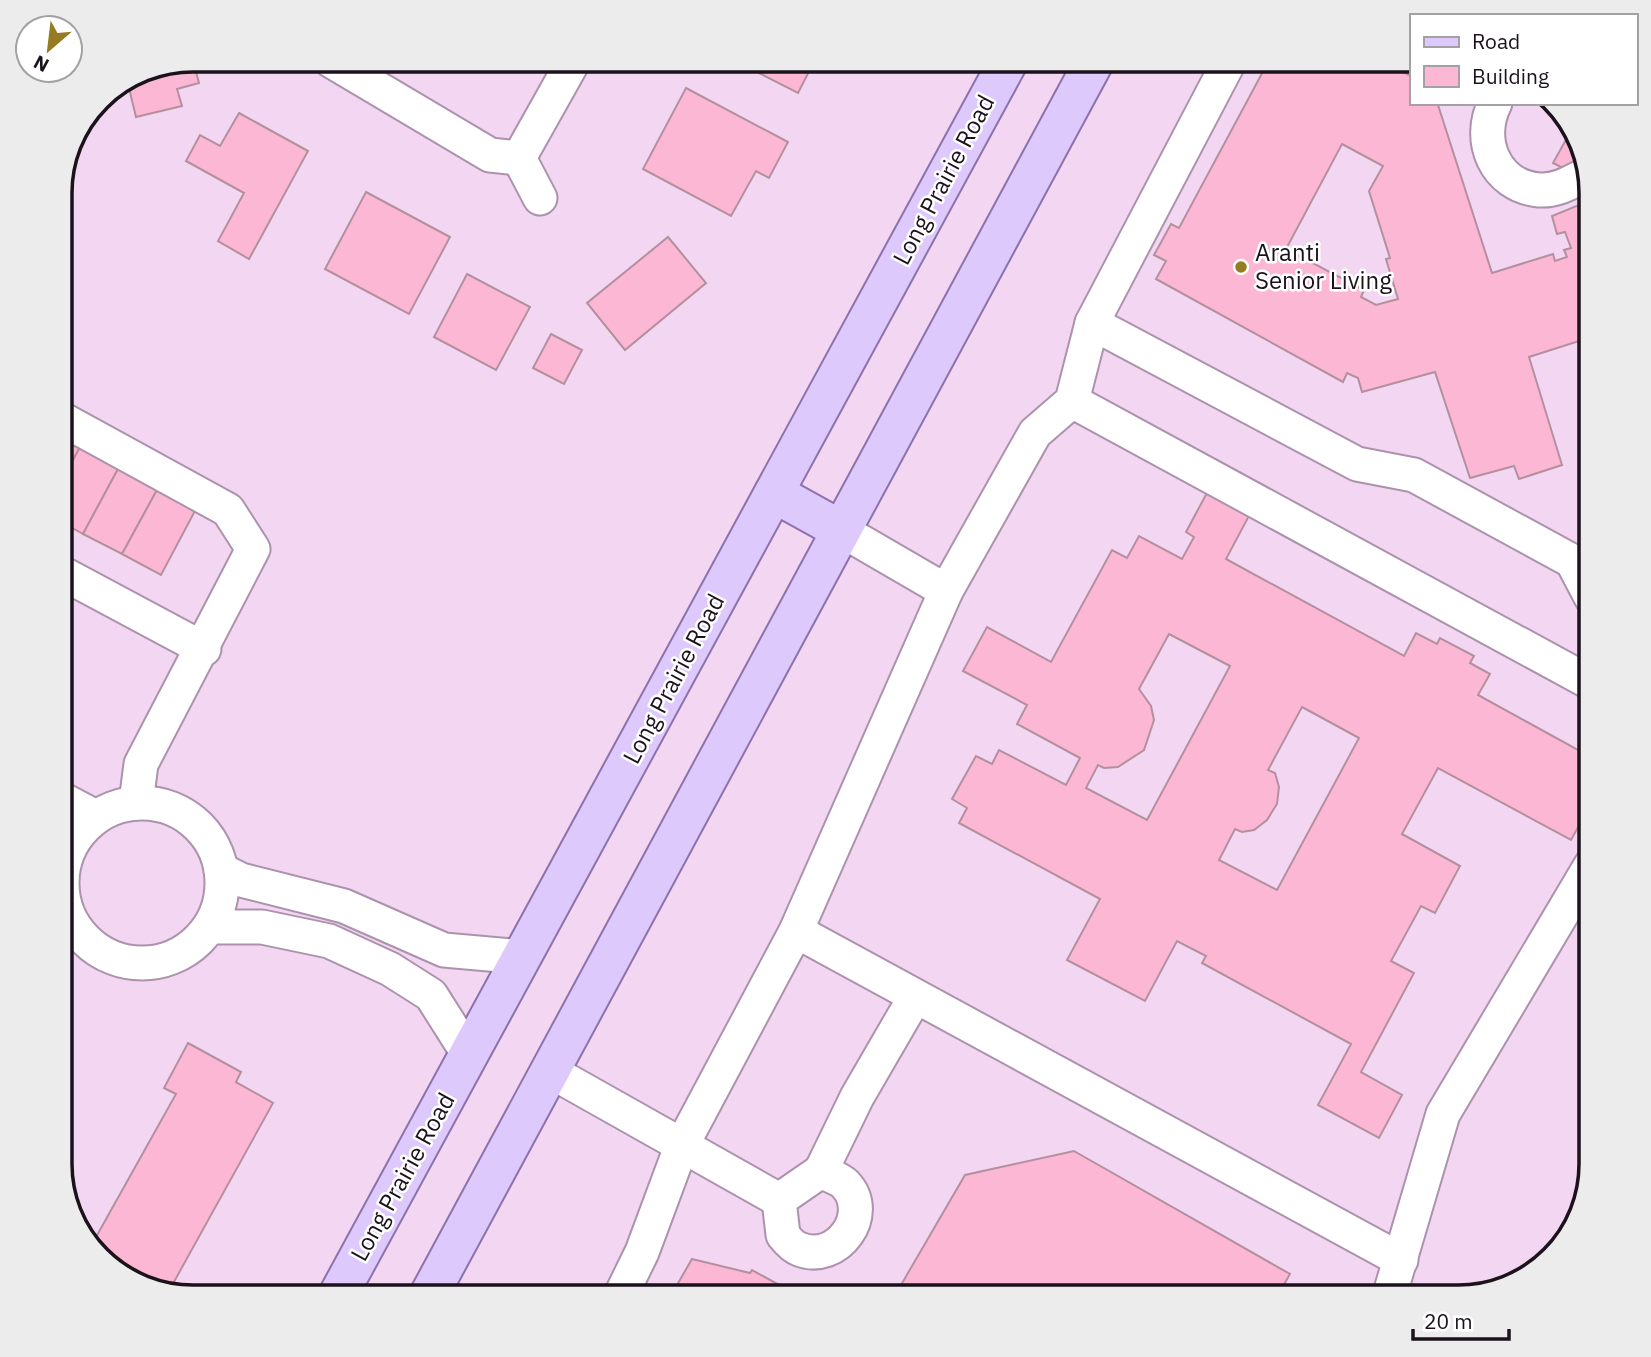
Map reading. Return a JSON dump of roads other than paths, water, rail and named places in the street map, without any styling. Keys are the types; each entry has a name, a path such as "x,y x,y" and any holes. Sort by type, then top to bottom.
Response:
{"main road":[{"name":"Long Prairie Road","path":"344,1285 1002,72"},
{"path":"434,1285 1089,72"},
{"path":"774,493 841,530"}],"street":[{"path":"350,72 490,155 519,158"},
{"path":"519,158 568,72"},
{"path":"626,1285 642,1252 681,1147 796,931 946,590 1035,433 1072,401 1092,323 1224,72"},
{"path":"1493,105 1486,133 1489,150 1496,165 1508,178 1541,190 1558,188 1578,179"},
{"path":"519,158 540,198"},
{"path":"1092,323 1357,464 1414,475 1572,561 1579,574"},
{"path":"1072,401 1579,676"},
{"path":"72,425 228,510 253,549 204,649 141,764 136,803"},
{"path":"841,530 946,590"},
{"path":"72,578 204,649"},
{"path":"72,845 80,832 96,817 115,808 136,803 160,805 191,821 214,848 221,870 220,899 210,927 195,943 177,956 157,962 135,963 114,958 95,948 72,927"},
{"path":"72,804 96,817"},
{"path":"221,870 242,880 344,906 444,950 523,957"},
{"path":"1393,1285 1443,1114 1579,885"},
{"path":"210,927 262,927 329,941 390,969 431,995 470,1055"},
{"path":"796,931 1401,1260"},
{"path":"779,1200 821,1171 857,1097 915,997"},
{"path":"550,1071 779,1200"},
{"path":"779,1200 783,1236 799,1249 821,1253 839,1247 851,1229 856,1205 845,1184 821,1171"}],"place":[{"name":"Aranti Senior Living","path":"1241,267"}]}
